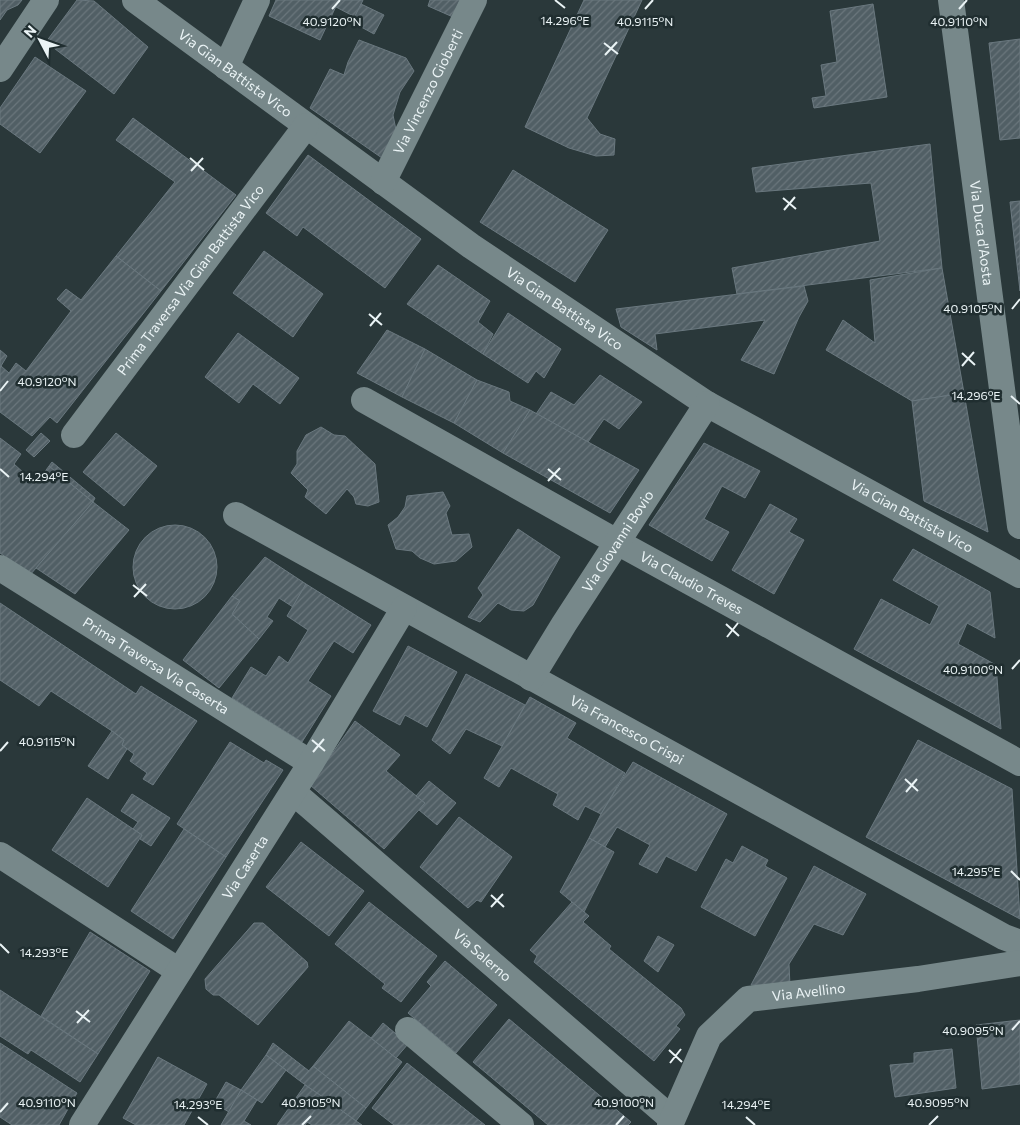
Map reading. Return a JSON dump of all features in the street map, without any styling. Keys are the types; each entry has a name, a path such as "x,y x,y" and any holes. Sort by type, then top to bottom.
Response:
{"street":[{"path":"0,69 46,0"},
{"name":"Via Gian Battista Vico","path":"135,0 471,246 707,404 1020,575"},
{"path":"226,67 258,0"},
{"name":"Via Vincenzo Gioberti","path":"383,182 474,0"},
{"name":"Via Duca d'Aosta","path":"951,0 1020,526"},
{"name":"Prima Traversa Via Gian Battista Vico","path":"74,435 306,126"},
{"name":"Via Claudio Treves","path":"364,400 617,542 1020,763"},
{"name":"Via Giovanni Bovio","path":"532,678 617,542 707,404"},
{"name":"Via Francesco Crispi","path":"236,515 1004,937 1020,943"},
{"name":"Prima Traversa Via Caserta","path":"0,568 311,763"},
{"name":"Via Caserta","path":"82,1125 293,792 404,608"},
{"name":"Via Salerno","path":"293,792 671,1122"},
{"path":"0,855 180,970"},
{"name":"Via Avellino","path":"671,1122 708,1036 748,999 918,979 1020,963"},
{"path":"408,1030 521,1125"}],"building":[{"path":"0,0 22,0 18,5 7,10 0,20"},
{"path":"77,0 94,1 148,47 114,94 46,42"},
{"path":"276,0 339,0 320,40 269,16"},
{"path":"339,0 363,0 355,17 336,7"},
{"path":"430,0 460,0 453,17 428,6"},
{"path":"584,0 642,0 587,118 600,134 615,139 614,155 596,156 569,148 525,127"},
{"path":"361,4 384,15 374,34 352,22"},
{"path":"873,4 887,97 814,108 812,98 826,96 821,65 837,62 830,11"},
{"path":"1020,39 1020,138 1000,140 989,43"},
{"path":"359,40 406,58 414,71 400,92 393,115 396,130 382,158 310,108 330,69 344,75"},
{"path":"35,57 86,91 40,153 0,124 0,108"},
{"path":"133,118 236,195 161,291 116,256 175,182 116,140"},
{"path":"930,144 942,268 737,294 732,268 880,241 871,183 756,192 752,168"},
{"path":"308,155 421,239 385,288 303,227 297,236 266,213"},
{"path":"513,170 608,230 575,282 480,222"},
{"path":"1020,201 1020,291 1010,202"},
{"path":"264,251 323,294 293,337 233,293"},
{"path":"116,256 161,291 57,423 50,417 32,436 0,412 0,350 7,356 1,366 9,373 16,363 26,371 71,311 57,299 66,289 81,300"},
{"path":"438,265 490,301 478,322 493,334 483,354 407,304"},
{"path":"942,268 964,393 912,401 826,350 843,320 875,343 870,280"},
{"path":"804,286 808,301 774,374 741,360 765,320 655,334 657,350 621,327 616,309"},
{"path":"508,313 561,349 544,378 536,371 528,383 483,354"},
{"path":"387,330 425,349 402,397 357,373"},
{"path":"238,333 299,378 280,404 253,384 239,403 205,377"},
{"path":"425,349 477,380 454,423 402,397"},
{"path":"600,375 642,402 619,429 604,419 588,442 536,414 551,392 574,405"},
{"path":"477,380 509,392 510,401 530,410 503,453 454,423"},
{"path":"964,393 988,532 924,501 912,401"},
{"path":"530,410 639,470 610,513 503,453"},
{"path":"321,427 334,435 345,436 375,464 379,502 368,506 356,504 354,497 347,489 326,514 305,497 308,490 291,473 297,464 297,451 306,435"},
{"path":"41,433 50,441 34,457 26,450"},
{"path":"116,433 157,466 124,506 83,472"},
{"path":"0,438 21,454 14,464 36,484 49,466 93,502 30,575 0,553"},
{"path":"704,443 760,471 745,498 722,486 704,519 729,532 712,561 649,525"},
{"path":"52,462 95,498 93,502 49,466"},
{"path":"443,492 450,506 446,513 452,535 469,534 472,547 456,561 434,564 420,558 412,551 396,549 388,525 398,517 405,507 407,496"},
{"path":"93,502 129,530 75,594 36,568"},
{"path":"770,504 797,519 789,532 804,540 774,594 732,570"},
{"path":"175,525 191,528 205,537 214,551 217,567 214,583 205,597 191,606 175,609 159,606 145,597 136,583 133,567 136,551 145,537 159,528"},
{"path":"518,529 560,557 533,605 524,611 511,610 498,603 480,622 468,617 483,595 478,588"},
{"path":"913,549 990,592 995,638 967,623 958,644 996,665 1001,729 854,649 881,599 930,625 939,606 893,580"},
{"path":"265,557 306,584 293,607 279,598 267,617 273,621 259,639 232,614 240,601 232,596"},
{"path":"306,584 371,625 353,653 334,641 308,681 331,696 302,742 232,698 251,667 266,676 279,656 288,663 308,630 287,616"},
{"path":"232,596 240,601 232,614 259,639 219,688 183,660"},
{"path":"0,603 136,694 141,686 197,721 153,785 143,779 147,773 130,761 134,754 122,745 124,740 112,731 51,691 39,706 0,680"},
{"path":"408,646 457,672 427,727 405,715 400,725 373,711"},
{"path":"466,674 525,705 502,746 466,729 450,754 432,740"},
{"path":"530,697 576,723 567,738 625,773 601,814 585,806 578,820 553,805 558,794 511,768 499,787 484,778"},
{"path":"355,721 400,755 386,771 425,803 384,849 310,785"},
{"path":"112,731 124,740 122,745 127,749 108,779 88,766"},
{"path":"918,740 1012,789 1020,919 866,837"},
{"path":"230,742 264,763 266,760 283,770 226,857 177,824"},
{"path":"633,762 727,814 696,871 666,856 657,873 639,864 650,845 617,827 605,847 589,838 601,814"},
{"path":"429,781 456,803 437,825 419,810 425,803 416,796"},
{"path":"132,794 170,818 151,846 140,839 142,835 133,829 138,822 121,811"},
{"path":"87,798 142,835 108,887 52,850"},
{"path":"459,817 512,857 481,902 477,900 468,908 420,867"},
{"path":"184,829 226,857 173,939 131,911"},
{"path":"589,838 614,852 584,912 560,892"},
{"path":"301,842 364,891 329,936 266,887"},
{"path":"742,846 768,860 765,866 787,878 755,936 701,907 726,859 733,863"},
{"path":"814,866 866,894 843,935 814,924 789,964 790,986 751,985"},
{"path":"369,902 437,956 401,1002 382,988 385,984 335,944"},
{"path":"572,902 589,916 583,922 611,946 609,949 681,1008 685,1015 676,1026 680,1029 654,1061 534,962 537,956 530,950"},
{"path":"254,923 263,923 307,962 308,967 258,1025 219,995 213,995 206,989 205,979"},
{"path":"90,932 150,971 98,1054 41,1016"},
{"path":"658,936 674,945 658,972 644,961"},
{"path":"445,961 497,1005 456,1053 408,1013 431,986 427,982"},
{"path":"0,990 98,1054 80,1082 31,1050 28,1054 0,1036"},
{"path":"509,1019 631,1122 628,1125 548,1125 473,1062"},
{"path":"1020,1020 1020,1084 982,1089 976,1025"},
{"path":"349,1021 402,1062 366,1108 313,1066"},
{"path":"383,1023 408,1044 396,1058 371,1038"},
{"path":"0,1043 77,1093 59,1125 12,1125 0,1117"},
{"path":"273,1043 309,1071 300,1081 266,1055"},
{"path":"952,1049 956,1088 895,1097 890,1065 914,1063 914,1053"},
{"path":"266,1055 286,1070 262,1103 241,1090"},
{"path":"158,1057 207,1084 184,1125 136,1125 123,1118"},
{"path":"407,1063 485,1125 394,1125 372,1108"},
{"path":"313,1066 366,1108 356,1121 300,1081"},
{"path":"226,1082 241,1090 229,1112 214,1103"},
{"path":"305,1085 323,1097 305,1125 277,1125"},
{"path":"241,1090 257,1100 244,1121 251,1125 221,1125"},
{"path":"323,1097 362,1125 312,1125 307,1122"}]}
